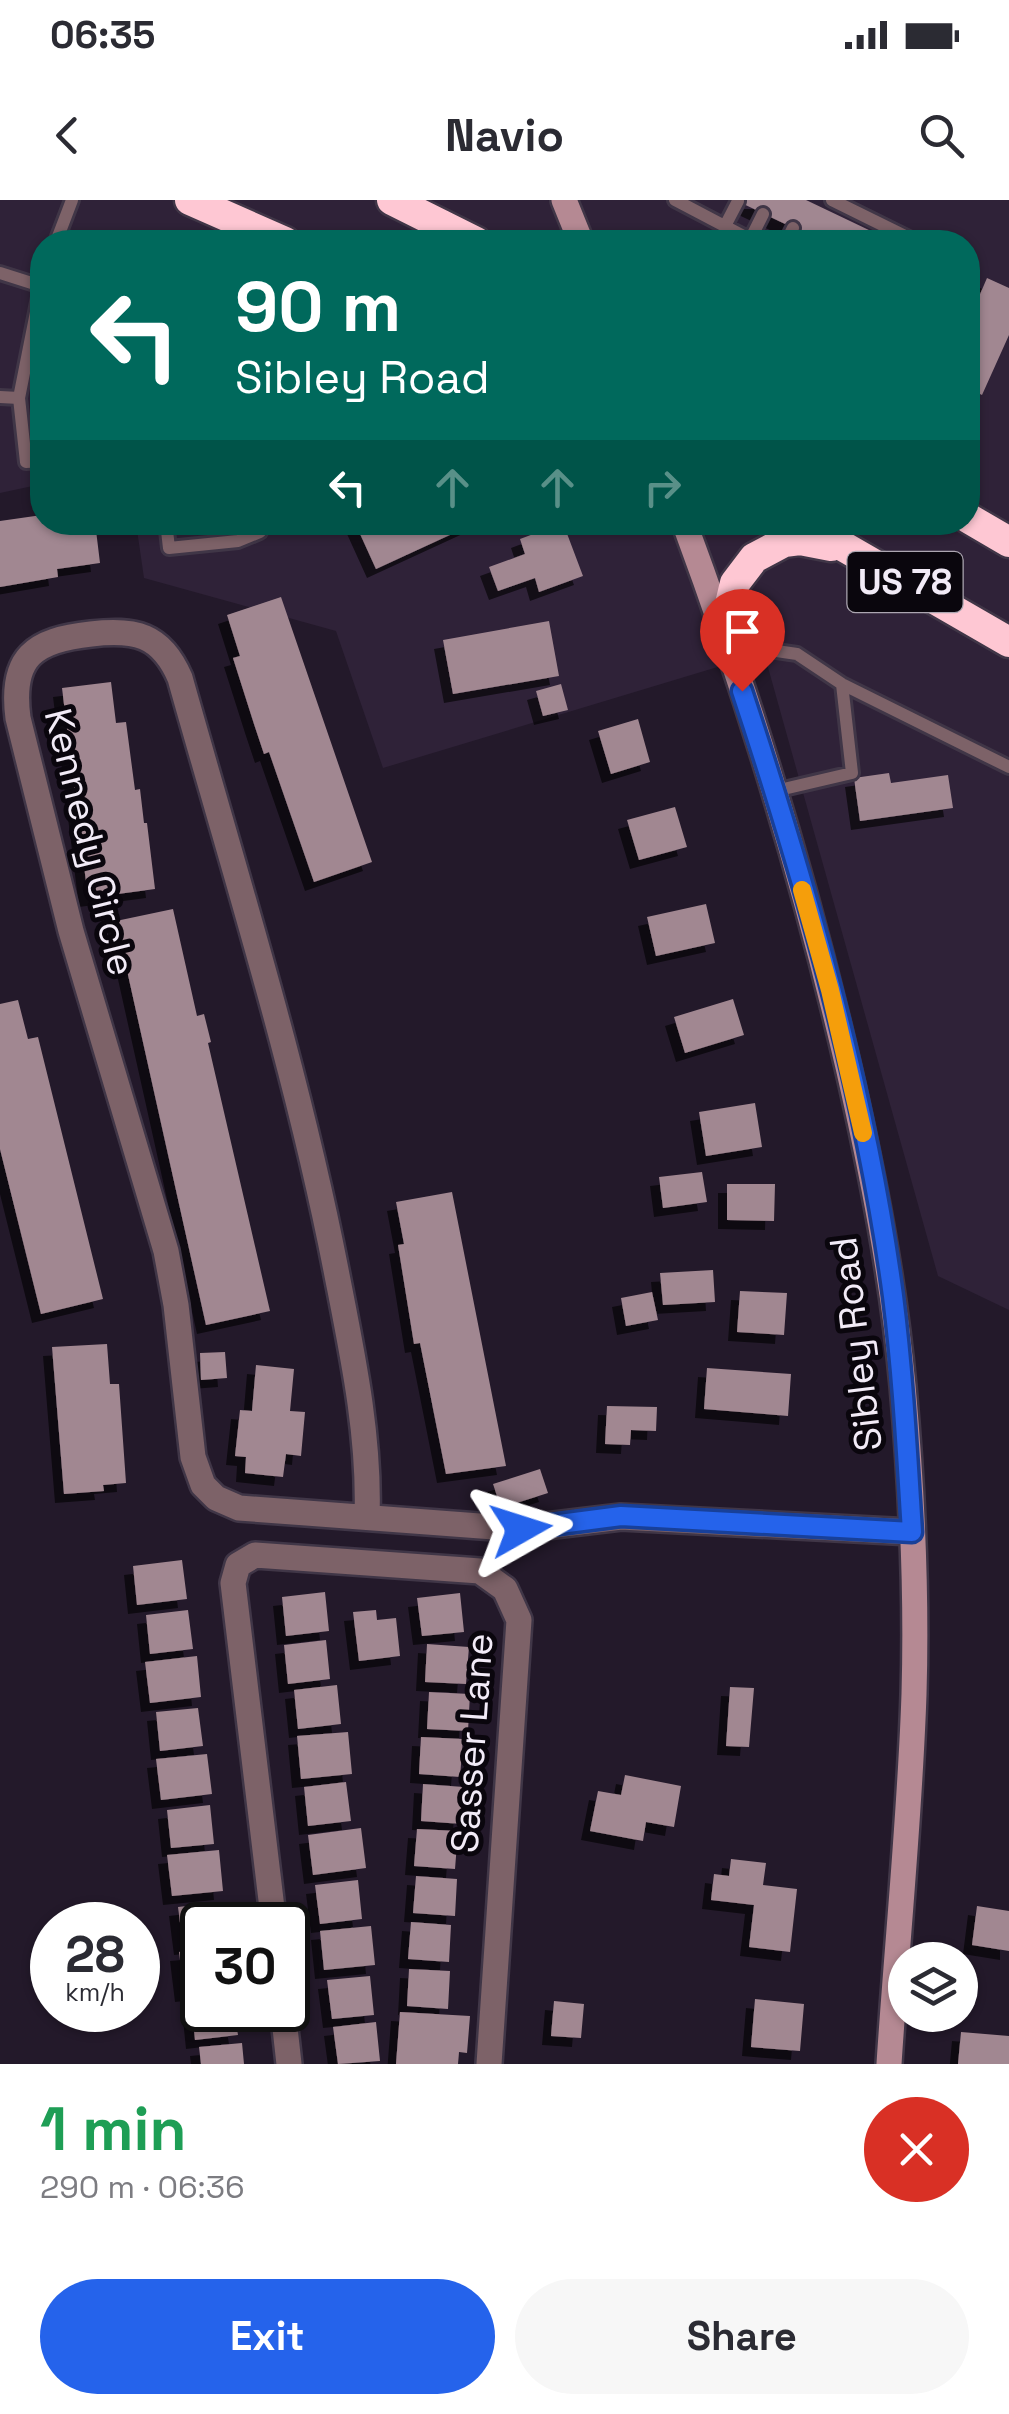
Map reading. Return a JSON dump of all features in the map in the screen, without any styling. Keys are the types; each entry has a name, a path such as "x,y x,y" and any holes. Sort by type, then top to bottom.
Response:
{"highway":[{"path":"190,200 258,230"},
{"path":"392,200 452,230"},
{"name":"US 78","path":"980,525 1009,542"},
{"name":"US 78","path":"823,535 1009,642"},
{"path":"726,637 735,582 754,558 784,542 800,540 850,551"}],"street":[{"path":"564,200 577,230"},
{"name":"Sibley Road","path":"689,535 775,791 830,990 869,1161 892,1294 903,1386 912,1532 914,1695 889,2064"},
{"name":"Kennedy Circle","path":"367,1518 368,1474 352,1352 324,1204 180,678 164,650 132,632 47,641 27,658 20,672 16,687 18,718 70,931 166,1252 176,1305 192,1457 198,1474 216,1498 239,1508 367,1518 521,1529 621,1516 912,1532"},
{"name":"Sasser Lane","path":"271,1902 232,1583 238,1566 255,1555 480,1571 505,1589 520,1620 489,2064"},
{"path":"285,2032 289,2064"}],"lane":[{"path":"61,230 72,200"},
{"path":"676,200 697,205 732,230"},
{"path":"725,226 738,202"},
{"path":"835,205 885,230"},
{"path":"756,230 763,214"},
{"path":"0,273 30,281"},
{"path":"30,343 19,398 26,462 30,462"},
{"path":"0,397 19,398"},
{"path":"168,535 170,548 238,541 253,535"},
{"path":"726,637 797,654 842,684 1009,767"},
{"path":"775,791 852,773 842,684"}],"shaded area":[{"path":"0,200 1009,200 1009,1310 938,1276 764,653 383,768 336,631 144,578 138,535 980,535 980,230 30,230 30,487 0,493"}],"building":[{"path":"735,200 806,200 869,230 798,230"},
{"path":"987,278 1009,288 1009,335 982,395 980,394 980,294"},
{"path":"30,517 30,535 97,535 100,563 57,569 58,577 0,587 0,521"},
{"path":"361,535 450,535 376,569"},
{"path":"531,535 568,535 583,576 539,592 535,578 498,591 489,567 525,554 520,539"},
{"path":"281,597 372,862 314,882 269,752 264,754 254,724 233,658 240,656 227,615"},
{"path":"549,621 559,676 453,694 443,640"},
{"path":"111,682 116,723 126,722 135,790 140,789 147,823 155,889 88,898 62,688"},
{"path":"561,684 568,710 543,716 536,691"},
{"path":"638,719 650,762 611,774 598,731"},
{"path":"889,773 891,783 948,775 953,808 860,821 854,778"},
{"path":"675,807 687,847 639,860 627,820"},
{"path":"706,904 715,943 656,956 647,917"},
{"path":"173,909 197,1016 204,1014 211,1042 208,1043 270,1311 206,1325 116,921"},
{"path":"733,999 744,1035 685,1053 674,1017"},
{"path":"18,1000 28,1039 38,1037 103,1299 41,1314 0,1149 0,1004"},
{"path":"755,1103 762,1147 706,1156 699,1112"},
{"path":"702,1172 707,1202 663,1208 659,1177"},
{"path":"727,1184 775,1184 774,1221 727,1220"},
{"path":"452,1192 506,1466 446,1474 420,1343 414,1344 398,1245 404,1244 396,1202"},
{"path":"713,1270 715,1302 663,1305 660,1273"},
{"path":"740,1291 787,1293 784,1335 737,1332"},
{"path":"652,1292 658,1320 626,1326 621,1298"},
{"path":"107,1344 110,1384 119,1384 126,1483 103,1485 104,1491 64,1494 52,1347"},
{"path":"225,1352 227,1378 201,1380 200,1353"},
{"path":"256,1365 294,1369 290,1411 305,1412 301,1456 286,1454 283,1477 245,1473 246,1457 235,1456 240,1410 252,1411"},
{"path":"707,1368 791,1374 788,1416 704,1409"},
{"path":"607,1406 657,1407 656,1431 631,1430 630,1445 605,1444"},
{"path":"540,1469 548,1493 501,1508 493,1484"},
{"path":"182,1560 187,1599 137,1605 133,1566"},
{"path":"325,1592 329,1631 286,1636 282,1597"},
{"path":"460,1593 464,1632 422,1636 417,1598"},
{"path":"188,1610 193,1649 150,1654 146,1615"},
{"path":"376,1610 377,1620 396,1618 400,1656 359,1661 353,1612"},
{"path":"326,1640 330,1679 288,1684 284,1645"},
{"path":"427,1644 469,1647 466,1684 425,1682"},
{"path":"197,1656 201,1697 150,1703 145,1662"},
{"path":"337,1685 341,1724 298,1729 294,1690"},
{"path":"730,1687 754,1688 749,1747 726,1746"},
{"path":"429,1692 470,1694 468,1731 427,1729"},
{"path":"198,1708 203,1746 160,1751 156,1712"},
{"path":"348,1732 352,1774 301,1779 297,1736"},
{"path":"421,1737 463,1739 460,1777 419,1774"},
{"path":"207,1754 212,1794 161,1800 156,1759"},
{"path":"625,1775 681,1786 674,1827 646,1822 643,1841 590,1831 598,1791 621,1795"},
{"path":"346,1782 351,1821 308,1826 304,1787"},
{"path":"423,1784 464,1787 462,1824 421,1821"},
{"path":"210,1805 214,1844 171,1848 167,1810"},
{"path":"361,1828 366,1868 313,1875 308,1835"},
{"path":"417,1829 458,1831 455,1869 414,1866"},
{"path":"219,1850 223,1891 172,1896 167,1855"},
{"path":"731,1859 766,1863 763,1885 797,1889 790,1952 749,1947 754,1905 711,1900 714,1874 729,1876"},
{"path":"416,1876 457,1879 455,1916 413,1913"},
{"path":"358,1880 362,1919 320,1924 315,1885"},
{"path":"977,1906 1009,1911 1009,1951 972,1942"},
{"path":"411,1922 451,1925 449,1962 408,1959"},
{"path":"371,1926 375,1965 324,1970 320,1931"},
{"path":"409,1969 450,1971 448,2009 407,2006"},
{"path":"370,1976 374,2015 332,2019 327,1980"},
{"path":"755,1999 804,2004 800,2051 751,2047"},
{"path":"554,2001 584,2004 581,2038 551,2036"},
{"path":"400,2012 470,2016 467,2053 459,2052 458,2064 396,2064"},
{"path":"376,2022 380,2061 338,2064 333,2027"},
{"path":"194,2032 238,2035 195,2040"},
{"path":"961,2032 1009,2036 1009,2064 958,2064"},
{"path":"242,2043 244,2064 201,2064 199,2047"}],"slow traffic":[{"path":"802,890 863,1133"}],"route":[{"path":"521,1529 621,1516 912,1532 903,1386 869,1161 830,990 775,791 742,691"}]}
